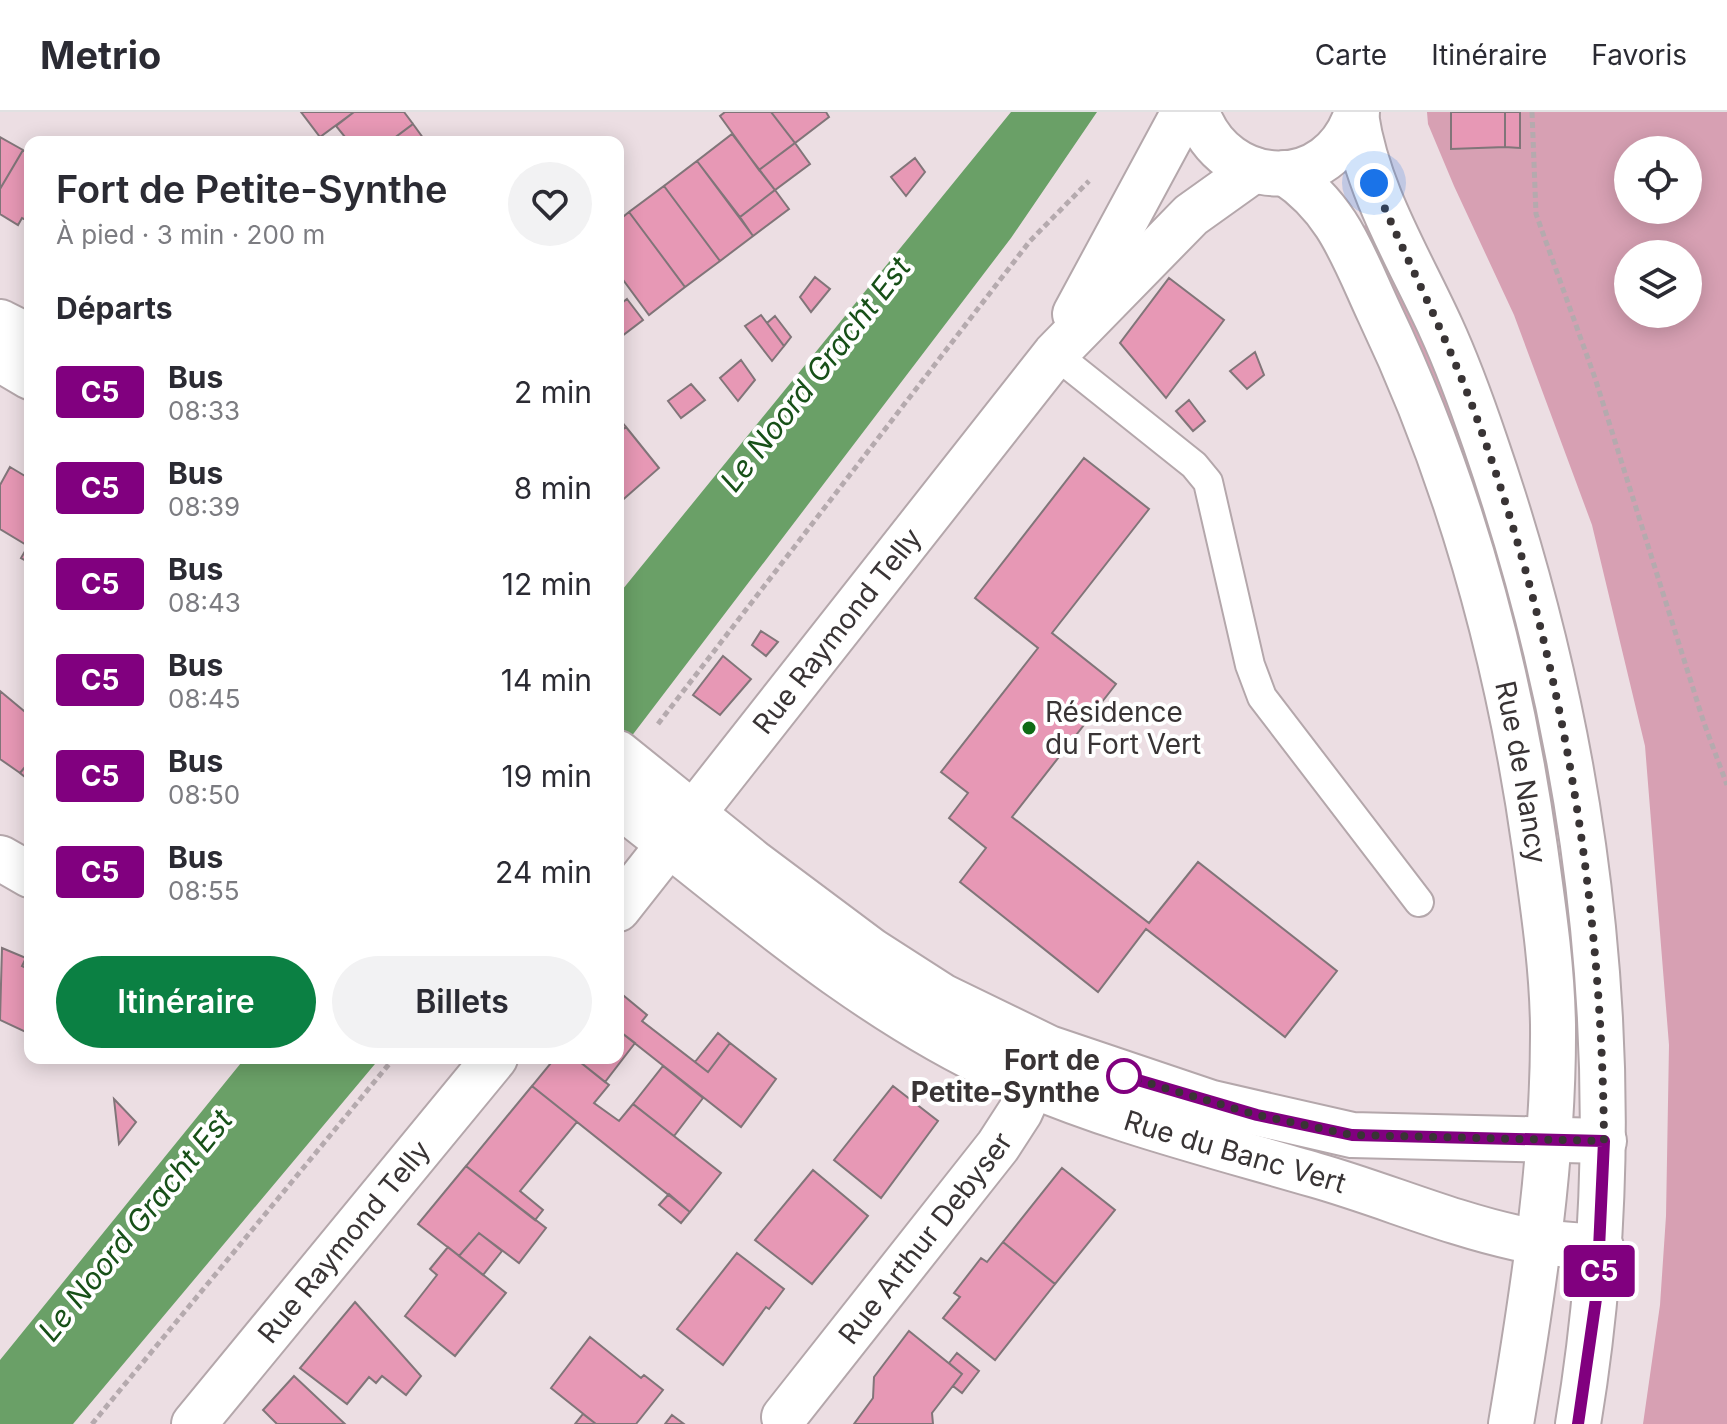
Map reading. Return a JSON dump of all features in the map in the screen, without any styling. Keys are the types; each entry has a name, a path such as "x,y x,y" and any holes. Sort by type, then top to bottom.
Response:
{"street":[{"name":"Rue Raymond Telly","path":"1055,354 1184,112"},
{"name":"Rue de Nancy","path":"1197,112 1203,128 1218,148 1318,199 1345,240 1436,444 1476,570 1515,732 1545,915 1553,1024 1548,1138 1511,1424"},
{"name":"Rue Raymond Telly","path":"624,901 1055,354 1191,215 1269,172 1307,169 1327,158 1343,142 1356,114"},
{"name":"Rue de Nancy","path":"1356,114 1362,151 1374,183 1442,330 1475,413 1540,625 1577,808 1594,916 1602,1027 1604,1141 1601,1247 1578,1424"},
{"path":"8,339 24,367"},
{"name":"Rue du Banc Vert","path":"624,775 681,829 774,928 860,991 970,1056 1041,1067 1337,1132 1604,1141"},
{"path":"0,858 24,872"},
{"name":"Rue Raymond Telly","path":"194,1424 490,1064"},
{"name":"Rue du Banc Vert","path":"1041,1067 1177,1137 1316,1175 1481,1229 1536,1242 1601,1247"},
{"name":"Rue Arthur Debyser","path":"784,1417 998,1146 1041,1067"}],"lane":[{"path":"1055,354 1194,465 1208,482 1250,665 1262,697 1419,902"}],"path":[{"path":"1532,112 1536,214 1595,378 1704,723 1727,785"},
{"path":"624,770 1030,241 1092,178"},
{"path":"92,1424 389,1064"}],"shaded area":[{"path":"1427,112 1727,112 1727,1424 1643,1424 1660,1305 1666,1216 1669,1045 1645,746 1592,525 1514,315 1428,124"},
{"path":"1371,223 1440,374 1506,569 1565,831 1553,832 1361,227"},
{"path":"1570,860 1582,1008 1571,1008 1557,861"}],"water":[{"name":"Le Noord Gracht Est","path":"1011,112 1097,112 1011,238 624,746 624,588"},
{"name":"Le Noord Gracht Est","path":"240,1064 375,1064 73,1424 0,1424 0,1360"}],"building":[{"path":"301,112 354,112 321,136"},
{"path":"354,112 404,112 413,124 397,136 344,136 336,126"},
{"path":"725,112 771,112 795,143 759,170 720,116"},
{"path":"771,112 826,112 829,117 795,143"},
{"path":"1451,112 1505,112 1505,147 1451,149"},
{"path":"1505,112 1520,112 1520,148 1505,147"},
{"path":"413,124 422,136 397,136"},
{"path":"732,134 775,190 740,217 697,161"},
{"path":"0,137 23,150 0,189"},
{"path":"795,143 810,164 775,190 759,170"},
{"path":"23,150 24,219 18,225 0,214 0,189"},
{"path":"915,158 925,172 906,196 891,177"},
{"path":"697,161 753,236 720,261 664,186"},
{"path":"664,186 720,261 685,287 629,212"},
{"path":"775,190 789,209 753,236 740,217"},
{"path":"629,212 685,287 649,315 624,281 624,216"},
{"path":"815,277 830,289 811,312 800,297"},
{"path":"1169,278 1224,320 1166,398 1120,343"},
{"path":"627,299 643,320 624,334 624,301"},
{"path":"761,315 784,346 772,361 745,326"},
{"path":"775,316 791,337 784,346 767,323"},
{"path":"1255,352 1264,375 1247,389 1230,371"},
{"path":"741,360 755,380 738,401 720,378"},
{"path":"691,384 705,400 681,418 668,401"},
{"path":"1189,400 1205,421 1193,431 1176,411"},
{"path":"626,427 659,468 624,499"},
{"name":"Résidence du Fort Vert","path":"1084,458 1149,509 1052,633 1116,684 1012,817 1149,923 1198,862 1337,971 1285,1037 1146,929 1098,992 960,882 986,848 949,818 968,793 941,772 1038,648 975,598"},
{"path":"10,467 24,475 24,544 0,529 0,485"},
{"path":"761,631 778,642 766,656 752,645"},
{"path":"723,656 751,679 720,715 693,695"},
{"path":"0,691 24,711 24,768 20,773 0,759"},
{"path":"2,948 24,957 24,1031 0,1020"},
{"path":"624,996 647,1015 642,1021 708,1072 730,1043 776,1079 741,1127 624,1035"},
{"path":"718,1033 730,1043 708,1072 695,1062"},
{"path":"624,1035 635,1043 624,1057"},
{"path":"550,1064 583,1064 609,1085 594,1103 619,1121 633,1104 721,1173 690,1212 532,1086"},
{"path":"582,1064 619,1064 605,1082"},
{"path":"663,1066 703,1098 674,1136 633,1104"},
{"path":"532,1086 577,1122 520,1191 543,1210 535,1220 466,1166"},
{"path":"893,1086 938,1121 881,1198 834,1160"},
{"path":"114,1099 136,1122 119,1144"},
{"path":"466,1166 546,1228 519,1263 479,1233 459,1256 418,1224"},
{"path":"1062,1168 1115,1210 1055,1284 1003,1242"},
{"path":"813,1170 868,1216 812,1284 755,1240"},
{"path":"669,1194 690,1212 681,1223 659,1205"},
{"path":"479,1233 502,1251 483,1275 459,1256"},
{"path":"1003,1242 1055,1284 995,1360 943,1318 960,1297 954,1293 981,1258 987,1262"},
{"path":"448,1247 506,1293 455,1356 405,1316 437,1275 430,1269"},
{"path":"737,1253 784,1289 769,1309 766,1307 723,1365 677,1329"},
{"path":"355,1302 421,1376 406,1395 382,1376 376,1383 369,1377 347,1404 300,1368"},
{"path":"909,1331 962,1374 932,1413 933,1424 854,1424 873,1398 874,1377"},
{"path":"590,1337 641,1378 644,1375 663,1390 636,1424 596,1424 551,1388"},
{"path":"957,1353 979,1371 962,1393 953,1386 962,1374 949,1363"},
{"path":"294,1376 345,1424 277,1424 263,1410"},
{"path":"583,1414 596,1424 575,1424"},
{"path":"672,1415 684,1424 665,1424"}],"bus line":[{"name":"C5","path":"1124,1076 1257,1115 1352,1135 1604,1141 1597,1292 1578,1424"}],"place":[{"name":"Résidence du Fort Vert","path":"1029,728"},
{"name":"Fort de Petite-Synthe","path":"1124,1076"}],"route":[{"path":"1124,1076 1257,1115 1352,1135 1604,1141 1602,1027 1594,916 1559,710 1537,612 1475,413 1442,330 1374,183"}]}
